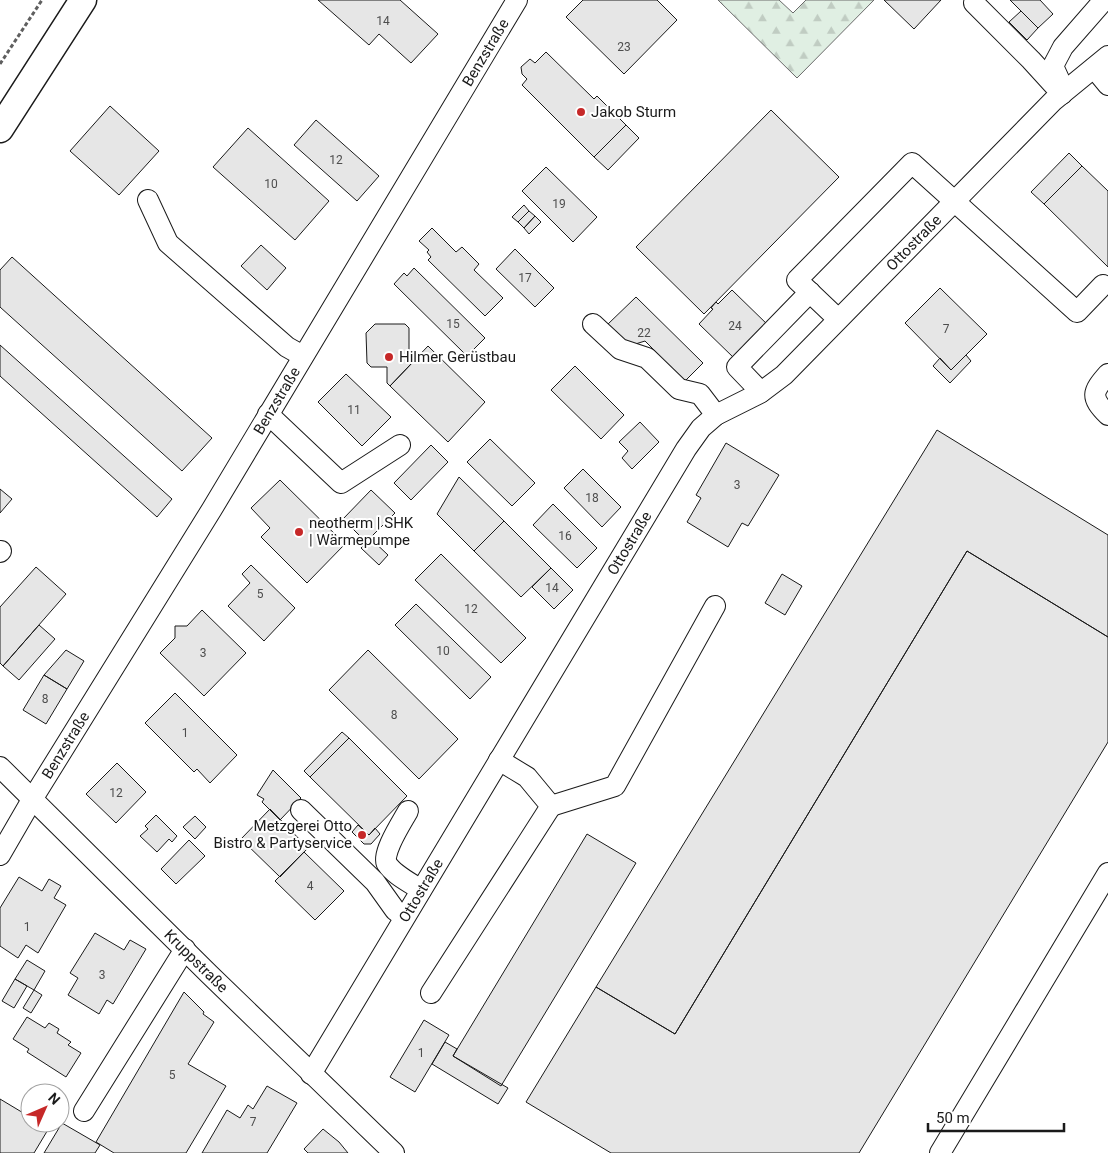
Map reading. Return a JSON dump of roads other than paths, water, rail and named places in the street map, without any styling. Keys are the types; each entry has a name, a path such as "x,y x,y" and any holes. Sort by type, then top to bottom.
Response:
{"main road":[{"path":"0,129 83,0"}],"street":[{"name":"Benzstraße","path":"0,855 33,798 212,509 517,0"},
{"path":"1060,96 1053,66 1063,47 1104,0"},
{"path":"974,3 1031,60 1060,96"},
{"path":"1101,62 1108,85"},
{"name":"Ottostraße","path":"312,1074 404,917 686,449 701,428 716,415 762,392 784,375 1060,96 1101,62"},
{"path":"838,319 797,280 912,163 1076,312 1104,285"},
{"path":"148,200 168,243 287,347 303,356"},
{"path":"762,392 737,367 810,292"},
{"path":"593,324 620,349 647,358 679,389 700,394 716,415"},
{"path":"1108,374 1094,391 1094,397 1108,415"},
{"path":"268,414 341,483 400,445"},
{"path":"431,993 551,806 616,786 715,606"},
{"path":"499,760 527,777 551,806"},
{"name":"Kruppstraße","path":"0,766 184,949 394,1153"},
{"path":"301,810 375,882 395,910 404,917"},
{"path":"408,812 385,854 386,862 391,869 421,890"},
{"path":"940,1153 1108,873"},
{"path":"84,1111 184,949"}],"place":[{"name":"Jakob Sturm","path":"581,112"},
{"name":"Hilmer Gerüstbau","path":"389,357"},
{"name":"neotherm | SHK | Wärmepumpe","path":"299,532"},
{"name":"Metzgerei Otto Bistro & Partyservice","path":"362,835"}]}
